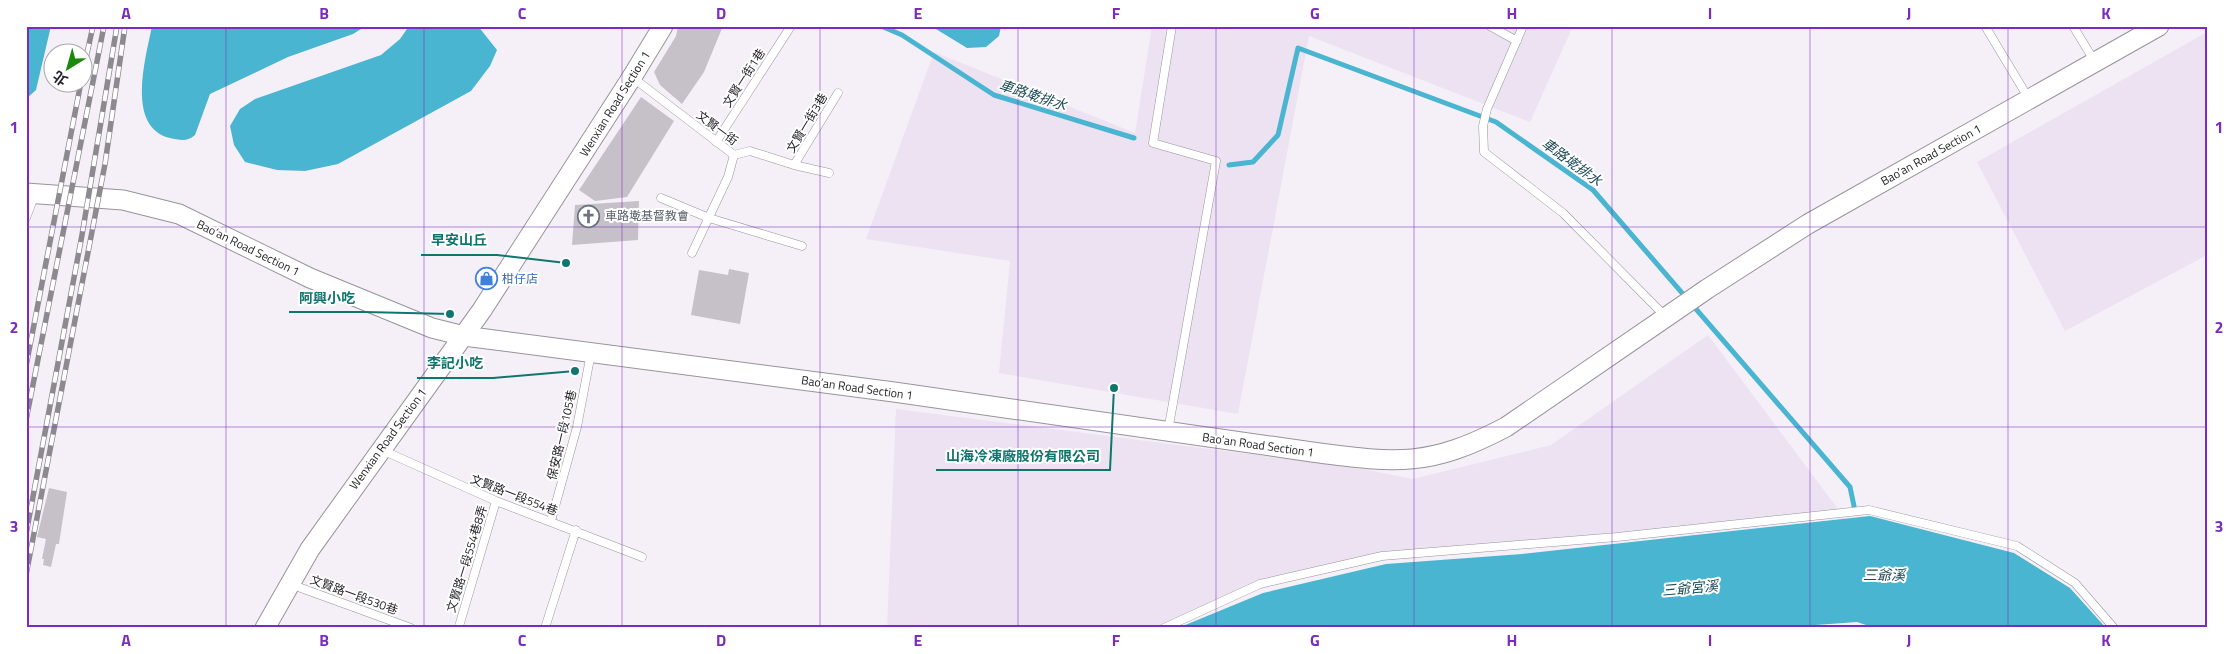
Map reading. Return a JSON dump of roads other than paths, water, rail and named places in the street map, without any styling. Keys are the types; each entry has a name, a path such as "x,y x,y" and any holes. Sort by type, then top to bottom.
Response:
{"street":[{"name":"Wenxian Road Section 1","path":"264,628 310,549 380,449 464,336 663,26"},
{"name":"Bao’an Road Section 1","path":"30,193 123,200 179,214 310,278 432,328 464,336 894,392 1167,433 1381,461 1436,457 1473,444 1506,427 1707,289 1808,224 2159,26"}],"lane":[{"name":"文賢一街1巷","path":"716,142 791,26"},
{"path":"1167,433 1216,161 1153,143 1172,26"},
{"path":"1490,26 1517,41"},
{"path":"1523,26 1487,109 1483,126 1484,152 1563,213 1669,315"},
{"path":"1986,26 2029,99"},
{"path":"2073,26 2095,62"},
{"name":"文賢一街","path":"632,77 734,156 750,151 794,165 829,173"},
{"name":"文賢一街3巷","path":"794,165 838,93"},
{"path":"692,253 728,177 734,156"},
{"path":"26,218 30,193"},
{"path":"661,198 709,218 802,246"},
{"name":"保安路一段105巷","path":"552,522 577,427 591,352"},
{"name":"文賢路一段554巷","path":"380,449 496,501 576,530 642,557"},
{"name":"文賢路一段554巷8弄","path":"460,623 496,501"},
{"path":"1164,628 1260,584 1382,556 1617,537 1869,510 2017,546 2075,583 2114,628"},
{"path":"545,628 576,530"},
{"name":"文賢路一段530巷","path":"290,584 411,628"}],"water":[{"path":"26,26 51,26 47,42 42,42 42,64 36,90 26,99"},
{"path":"152,26 366,26 353,34 288,57 210,94 195,135 183,140 170,138 156,131 147,120 143,106 143,72"},
{"path":"409,26 478,26 497,50 490,66 471,91 338,164 305,171 277,170 245,162 234,145 230,126 240,109 255,99 381,55 400,39"},
{"path":"931,26 1001,26 999,36 986,47 967,48"},
{"name":"三爺溪","path":"1870,516 2014,553 2070,588 2106,628 1875,628 1857,622 1776,628 1178,628 1263,593 1386,564 1522,554"}],"waterway":[{"name":"車路墘排水","path":"881,26 902,35 994,95 1134,138"},
{"name":"車路墘排水","path":"1229,165 1253,162 1278,135 1298,48 1496,122 1593,190 1850,487 1854,506"}],"railway":[{"path":"89,42 93,26"},
{"path":"26,420 104,26"},
{"path":"26,534 82,235 117,26"},
{"path":"26,575 105,164 125,26"},
{"path":"26,366 79,92"}],"place":[{"name":"車路墘基督教會","path":"589,216"},
{"name":"早安山丘","path":"566,263"},
{"name":"柑仔店","path":"486,279"},
{"name":"阿興小吃","path":"450,314"},
{"name":"李記小吃","path":"575,371"},
{"name":"山海冷凍廠股份有限公司","path":"1114,388"}],"water label":[{"name":"三爺宮溪","path":"1690,588"}]}
